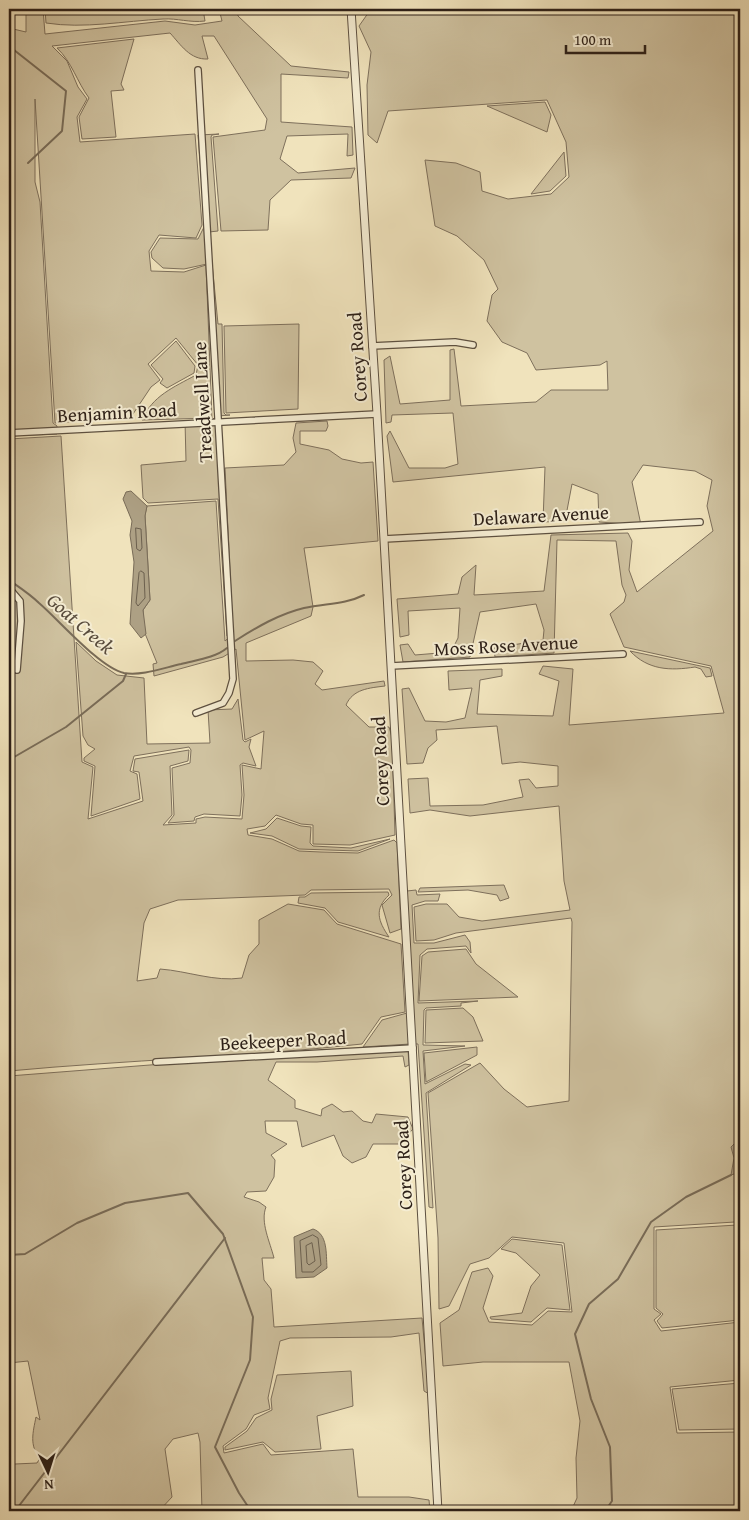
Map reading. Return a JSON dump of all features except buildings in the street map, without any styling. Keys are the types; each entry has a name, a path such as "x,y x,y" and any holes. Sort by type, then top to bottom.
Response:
{"street":[{"name":"Corey Road","path":"351,9 377,414 438,1511"},
{"name":"Treadwell Lane","path":"196,712 223,703 229,693 233,679 198,70"},
{"path":"372,346 455,342 473,345"},
{"name":"Benjamin Road","path":"9,433 377,414"},
{"name":"Delaware Avenue","path":"384,539 700,522"},
{"path":"9,588 20,601 21,620 17,670"},
{"name":"Moss Rose Avenue","path":"391,666 623,654"},
{"name":"Beekeeper Road","path":"156,1062 412,1048"}],"shaded area":[{"path":"26,9 43,9 45,34 165,21 195,25 222,21 219,9 236,9 238,16 291,66 349,72 348,78 281,74 281,122 352,127 353,155 347,156 348,134 287,136 280,159 298,173 355,168 351,178 291,180 270,200 268,230 221,231 213,137 265,130 267,119 214,36 202,36 208,59 202,59 191,54 170,33 52,46 67,61 78,87 87,99 77,117 80,142 195,134 202,225 196,238 159,235 149,251 151,271 184,272 206,265 212,418 142,420 146,412 164,393 196,375 198,365 176,338 148,364 160,380 151,387 131,417 55,423 35,99 35,182 40,202 53,423 57,426 57,434 9,436 9,28 26,32"},
{"path":"45,9 203,9 205,21 163,19 89,25 60,25 46,23"},
{"path":"371,9 398,9 402,12 406,9 740,9 740,1176 738,1177 735,1222 654,1227 654,1309 661,1314 654,1320 661,1331 740,1322 740,1380 670,1387 677,1433 740,1432 740,1511 571,1511 577,1498 576,1458 580,1421 569,1362 483,1362 443,1366 440,1323 459,1310 472,1272 488,1268 493,1276 483,1308 489,1322 532,1325 548,1311 572,1312 564,1243 512,1237 489,1258 470,1264 449,1306 439,1309 438,1238 428,1093 480,1063 504,1089 527,1107 569,1101 572,922 571,918 456,933 434,940 416,941 414,907 426,904 447,904 459,917 482,921 570,910 564,881 559,806 470,816 430,810 410,813 408,779 428,778 430,806 483,805 523,797 519,780 529,779 536,788 558,786 558,766 520,762 502,764 497,726 436,730 437,740 428,748 423,763 407,764 402,689 409,688 425,721 446,722 465,718 472,688 449,690 448,671 502,669 502,676 480,680 477,714 553,716 559,681 539,674 543,666 573,669 569,725 724,713 711,666 624,647 610,614 624,602 626,595 622,585 616,541 557,540 554,653 495,657 494,648 543,640 544,630 536,604 480,612 470,657 403,662 400,645 408,644 415,655 451,652 458,638 460,608 408,611 409,635 400,637 397,599 458,594 462,577 476,565 474,595 544,591 551,535 628,533 632,541 629,570 637,592 713,531 707,506 712,480 695,471 643,465 632,482 641,525 599,522 598,494 572,484 565,521 543,522 545,467 393,482 387,436 390,431 409,468 445,468 458,464 453,413 392,415 391,422 386,423 384,360 390,356 400,404 450,400 450,350 454,349 461,406 536,402 551,390 608,390 607,361 600,365 536,370 527,353 502,342 487,321 492,295 498,289 484,260 457,236 435,226 425,160 456,163 480,172 482,191 508,199 551,194 569,177 566,142 547,100 388,111 377,143 368,135 367,85 371,52 359,26"},
{"path":"134,39 121,84 124,90 111,91 116,137 82,139 79,117 89,98 67,59 57,48"},
{"path":"545,102 551,115 547,132 487,106"},
{"path":"219,134 212,135 211,137 218,231 209,232 218,324 222,324 224,413 230,415 218,416 230,634 227,636 218,499 148,503 143,498 141,465 186,461 185,421 212,420 216,416 207,264 184,269 163,268 152,258 151,252 160,238 198,239 205,225 198,135"},
{"path":"564,152 566,176 550,191 531,194"},
{"path":"299,324 298,409 226,413 224,326"},
{"path":"176,341 195,366 194,373 167,388 160,383 163,379 151,365"},
{"path":"327,421 326,431 300,431 300,444 329,450 342,459 361,463 373,462 378,541 304,548 313,607 311,616 246,643 246,661 293,660 313,662 323,671 315,684 322,690 384,681 385,686 357,692 346,705 369,727 389,727 392,737 395,835 350,845 313,844 313,825 301,824 276,815 265,826 247,829 248,835 272,839 299,851 358,853 394,840 397,843 401,929 390,933 382,905 392,895 389,889 311,890 305,895 178,900 150,909 144,923 137,981 157,978 160,969 221,979 242,978 249,955 259,944 259,920 288,904 324,910 337,924 401,944 405,1012 381,1017 362,1044 9,1071 9,439 61,436 82,762 93,767 88,819 143,801 139,772 133,771 135,759 189,750 188,761 170,766 172,815 163,825 196,823 196,819 205,817 242,819 244,795 242,765 261,769 264,731 245,740 236,649 223,657 154,676 153,664 157,663 144,631 143,610 150,600 145,515 147,506 216,501 225,641 233,634 225,468 284,465 296,452 293,438 296,423"},
{"path":"76,642 96,661 117,675 144,678 147,744 210,743 208,710 232,709 238,699 243,740 245,742 251,739 249,747 256,766 243,763 240,765 242,795 240,816 204,814 195,817 194,821 168,823 174,815 172,768 190,763 191,750 189,747 134,756 130,771 137,774 140,799 91,816 95,766 84,761 84,758 95,749 88,745 83,736"},
{"path":"630,651 710,668 712,676 706,677 701,669 695,667 660,668 644,662"},
{"path":"277,818 301,826 311,827 310,843 313,846 351,848 390,839 358,851 299,849 272,836 250,833 266,829"},
{"path":"504,885 509,898 500,901 497,895 468,890 418,892 420,888"},
{"path":"416,890 417,895 440,894 438,901 425,901 412,905 414,943 434,943 465,935 470,942 471,953 466,946 427,949 420,955 418,1003 478,1001 461,1003 461,1006 426,1008 424,1010 423,1045 465,1046 423,1051 425,1084 465,1064 471,1065 426,1093 433,1208 429,1207 418,1044 415,1044 407,891"},
{"path":"388,892 389,895 381,905 379,915 382,926 389,937 338,922 325,908 298,903 299,897 305,897 311,893"},
{"path":"466,949 476,964 518,997 419,1001 422,956 428,952"},
{"path":"463,1008 473,1017 483,1041 425,1043 426,1010"},
{"path":"407,1013 410,1044 363,1047 382,1020"},
{"path":"477,1047 477,1055 426,1082 424,1053"},
{"path":"408,1050 409,1065 405,1067 403,1056 317,1062 276,1062 268,1080 295,1100 295,1108 321,1116 322,1109 332,1104 343,1112 352,1111 363,1121 372,1123 376,1114 408,1117 413,1129 399,1144 373,1144 366,1157 352,1163 343,1156 334,1135 302,1147 297,1121 265,1121 266,1133 287,1144 271,1155 275,1160 274,1177 266,1191 247,1192 244,1197 259,1202 266,1207 264,1213 265,1226 274,1258 262,1258 264,1280 271,1289 274,1327 422,1318 429,1394 424,1391 419,1333 391,1337 290,1338 280,1341 268,1398 270,1409 254,1415 246,1429 223,1446 224,1453 263,1444 271,1455 353,1449 358,1497 409,1497 429,1500 430,1511 202,1511 200,1442 198,1433 173,1439 165,1449 172,1497 159,1511 9,1511 9,1460 15,1464 37,1463 40,1458 34,1449 33,1433 36,1417 40,1420 28,1361 9,1363 9,1076 214,1060"},
{"path":"739,1196 740,1320 662,1328 657,1321 663,1314 656,1308 656,1230 737,1225"},
{"path":"512,1239 562,1245 570,1310 547,1308 531,1322 491,1319 490,1317 522,1313 531,1286 540,1275 516,1253 501,1249"},
{"path":"351,1371 353,1406 317,1416 321,1449 275,1452 263,1442 225,1450 225,1447 247,1431 256,1418 272,1410 271,1399 277,1375"},
{"path":"740,1383 740,1429 679,1430 672,1389"}],"water":[{"path":"131,491 147,506 145,516 150,600 143,610 146,634 141,638 130,624 134,562 130,535 132,521 123,499 126,492"},
{"path":"740,1138 740,1172 731,1175 734,1158 731,1147"},
{"path":"313,1229 324,1240 327,1268 314,1277 296,1278 294,1237"}],"waterway":[{"name":"Goat Creek","path":"9,46 66,91 62,131 28,163"},
{"name":"Goat Creek","path":"9,580 36,600 103,662 124,673 145,673 211,656 227,648"},
{"name":"Goat Creek","path":"235,641 277,617 312,606 349,601 364,595"},
{"path":"9,760 66,727 123,681 126,674"},
{"path":"605,1511 612,1501 610,1447 591,1399 575,1334 589,1304 618,1279 651,1222 686,1197 731,1175"},
{"path":"9,1255 25,1254 77,1223 125,1203 188,1193 223,1234 253,1317 250,1360 215,1447 239,1493 251,1511"},
{"path":"15,1511 225,1238"}]}
